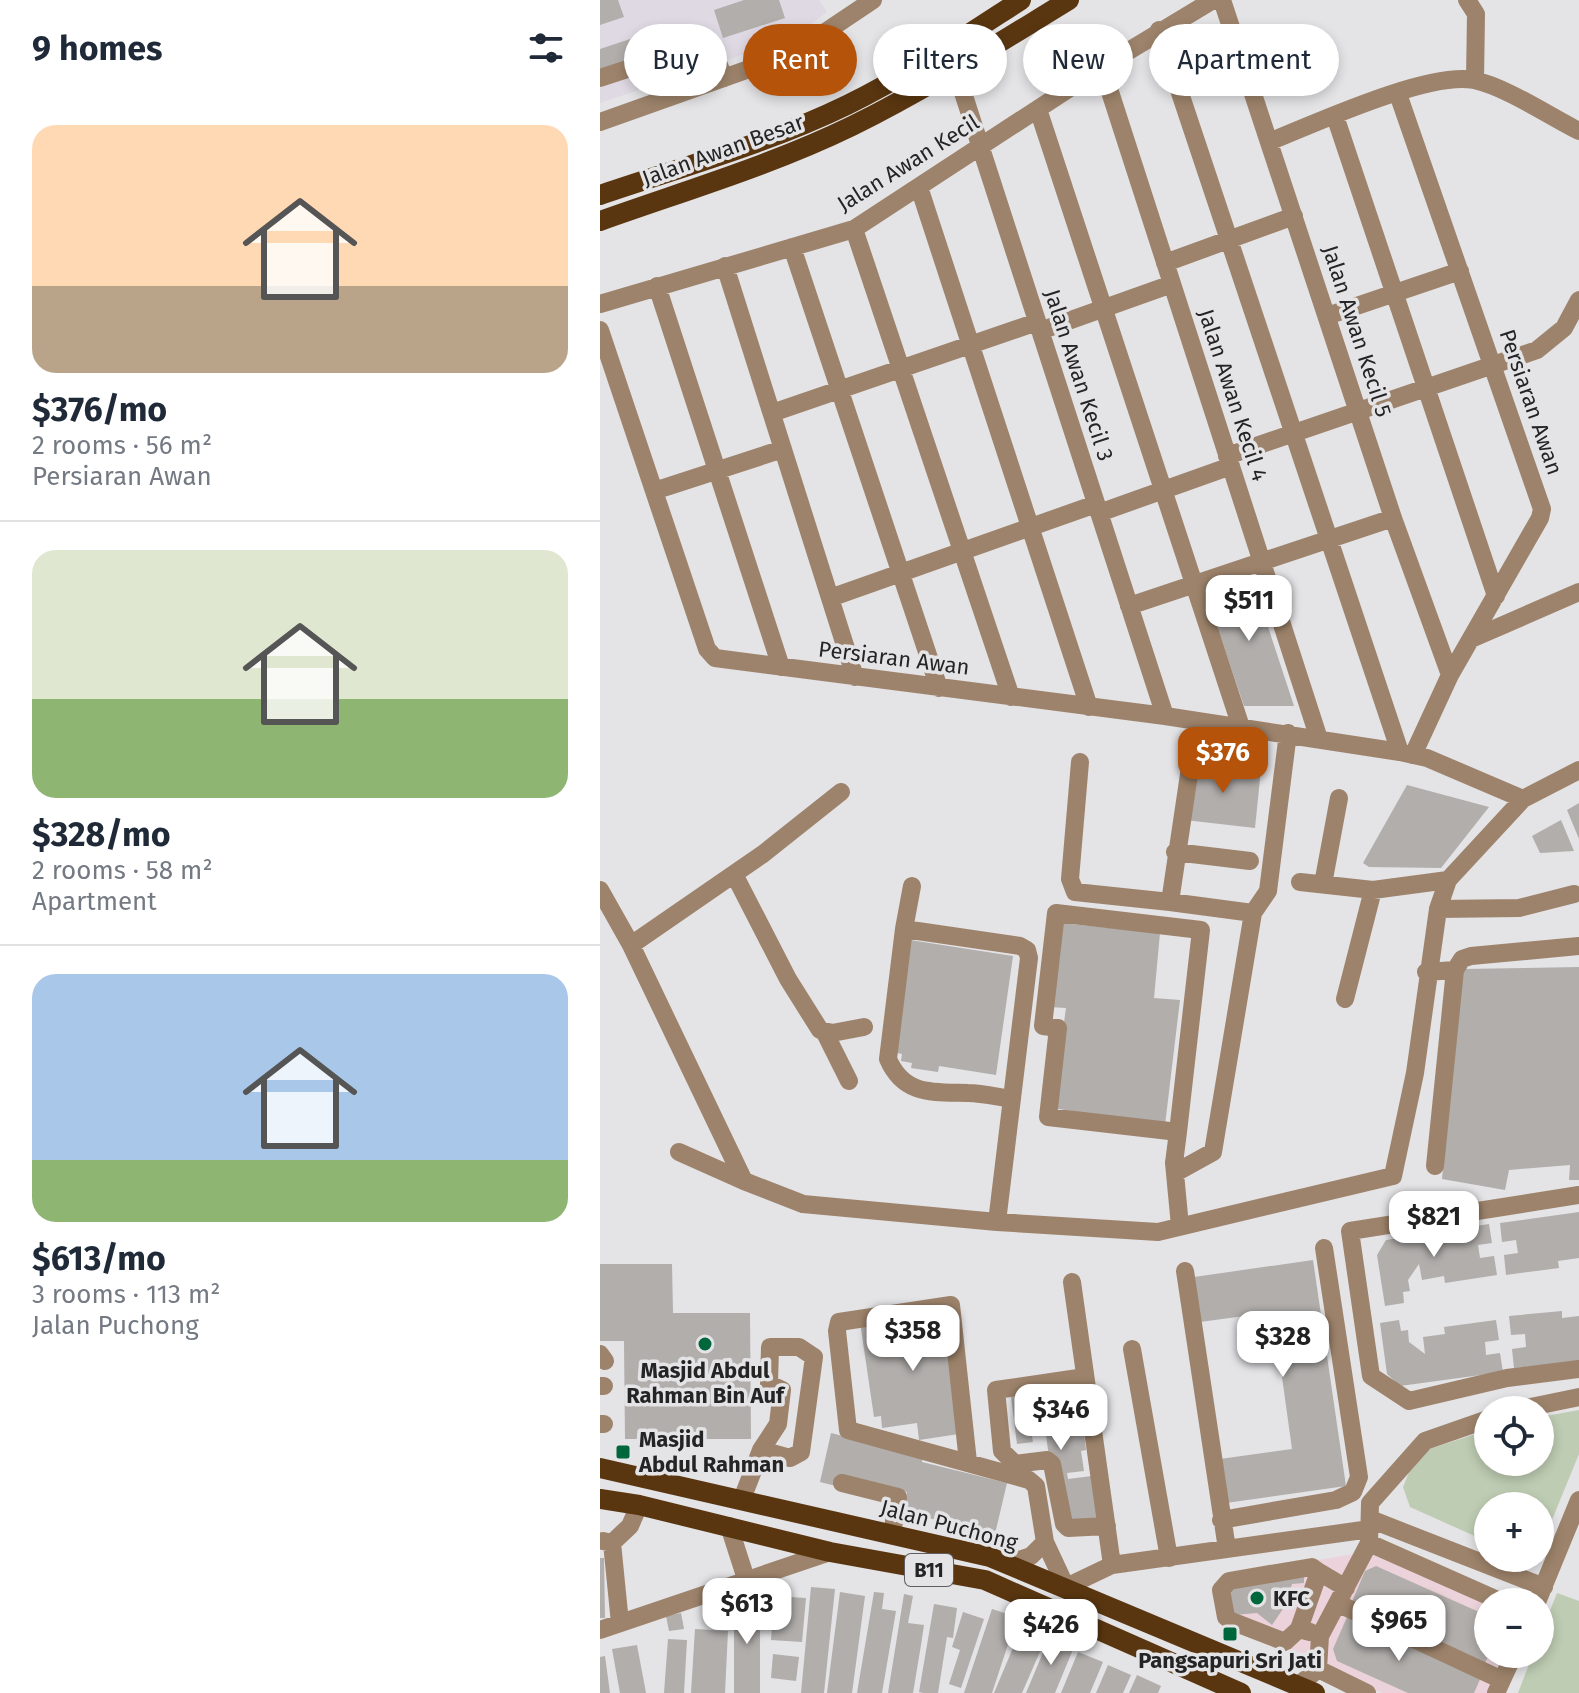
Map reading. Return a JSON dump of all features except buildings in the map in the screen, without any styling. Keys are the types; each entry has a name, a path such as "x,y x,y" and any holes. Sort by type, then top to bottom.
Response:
{"main road":[{"name":"Jalan Awan Besar","path":"1030,24 1069,0"},
{"name":"Jalan Awan Besar","path":"981,24 1013,2"},
{"name":"Jalan Awan Besar","path":"600,195 797,126 873,90"},
{"name":"Jalan Awan Besar","path":"600,221 791,153 908,96"},
{"name":"Jalan Puchong","path":"600,1468 892,1534 1007,1564 1307,1689"},
{"name":"Jalan Puchong","path":"600,1499 639,1505 830,1552 985,1580 1241,1693"}],"street":[{"path":"727,77 794,53 850,6 873,0"},
{"name":"Jalan Awan Kecil","path":"1170,24 1213,0"},
{"name":"Jalan Awan Kecil 5","path":"1222,0 1393,518 1450,675"},
{"path":"1467,0 1476,14 1475,80"},
{"path":"1013,2 1023,26"},
{"path":"600,78 624,70"},
{"path":"1271,141 1444,80 1475,80 1579,131"},
{"name":"Persiaran Awan","path":"1398,94 1542,509 1406,754"},
{"path":"600,122 673,96"},
{"name":"Jalan Awan Kecil 3","path":"964,96 1165,716"},
{"name":"Jalan Awan Kecil","path":"600,304 854,229 1058,96"},
{"name":"Jalan Awan Kecil 4","path":"1111,96 1319,739"},
{"path":"1181,96 1329,539 1406,754"},
{"path":"1038,109 1241,727"},
{"path":"1335,116 1496,596"},
{"path":"919,187 1089,707"},
{"path":"1165,263 1294,216"},
{"path":"854,229 1011,697"},
{"path":"792,247 939,688"},
{"path":"725,266 855,677"},
{"path":"1327,316 1460,271"},
{"path":"772,413 972,345 1104,308 1172,284"},
{"path":"657,286 781,667"},
{"path":"830,598 1032,526 1163,489 1294,434 1493,366 1553,340 1564,328 1579,300"},
{"name":"Persiaran Awan","path":"600,330 709,653 719,659 1288,733 1406,754 1523,799"},
{"path":"654,491 783,449"},
{"path":"1129,606 1393,518"},
{"path":"1471,639 1579,592"},
{"path":"1175,1173 1213,1152 1253,913 1268,891 1288,733"},
{"path":"1170,902 1175,852 1191,761 1199,754 1224,756"},
{"path":"1080,762 1070,879 1075,892 1253,913"},
{"path":"679,1152 803,1204 997,1222 1158,1232 1393,1176 1415,1073 1426,972 1438,909 1448,880 1523,799 1579,770"},
{"path":"631,945 734,874 841,792"},
{"path":"1323,884 1339,798"},
{"path":"1175,852 1250,861"},
{"path":"734,874 788,979 815,1024 825,1033 849,1081"},
{"path":"1300,882 1373,890 1448,880"},
{"path":"912,886 888,1059 894,1072 911,1088 938,1094 971,1092 1012,1099"},
{"path":"600,890 631,945 744,1181"},
{"path":"1345,999 1373,890"},
{"path":"1438,909 1519,908 1574,894"},
{"path":"1178,1132 1048,1117 1058,1028 1043,1026 1056,913 1201,930 1175,1173 1180,1226"},
{"path":"904,929 1020,946 1027,950 997,1222"},
{"path":"1435,1166 1455,970 1462,959 1579,946"},
{"path":"1426,972 1455,970"},
{"path":"825,1033 864,1027"},
{"path":"1579,1195 1350,1231 1371,1376 1409,1401 1507,1378 1579,1369"},
{"path":"1221,1520 1336,1500 1353,1492 1359,1477 1324,1248"},
{"path":"1185,1271 1227,1549"},
{"path":"1072,1282 1112,1565"},
{"path":"968,1462 951,1305 839,1322 837,1331 848,1430 1029,1480 1036,1486 1045,1542 1066,1587 1112,1565 1370,1531 1521,1588"},
{"path":"761,1450 790,1458 801,1452 812,1389 814,1357 799,1347 770,1347 769,1384 782,1390 812,1389"},
{"path":"1132,1349 1169,1558"},
{"path":"1085,1377 996,1390 1002,1451 1015,1464 1047,1460 1052,1464 1064,1524 1068,1528 1107,1526"},
{"path":"1507,1378 1511,1396"},
{"path":"742,1499 761,1450 778,1424 782,1390"},
{"path":"1554,1402 1579,1397"},
{"path":"1307,1689 1318,1669 1320,1636 1342,1596 1370,1531 1370,1503 1425,1441 1474,1424"},
{"path":"842,1483 898,1497 892,1534"},
{"path":"1543,1588 1579,1500"},
{"path":"620,1623 606,1542 630,1526 639,1505"},
{"path":"729,1526 747,1582"},
{"path":"1370,1531 1476,1588"},
{"path":"1007,1564 1031,1556 1045,1542"},
{"path":"600,1630 830,1552"},
{"path":"1319,1572 1299,1629 1285,1642 1226,1617 1221,1590 1229,1581 1312,1567 1319,1572 1342,1596 1499,1687 1508,1668"},
{"path":"1299,1629 1320,1636"},
{"path":"1318,1669 1367,1693"}],"shaded area":[{"path":"600,0 819,0 827,12 811,24 743,24 743,55 727,60 727,24 624,24 624,95 600,103"},
{"path":"1372,1551 1474,1596 1474,1668 1502,1668 1490,1693 1382,1693 1221,1618 1228,1575"}],"green space":[{"path":"1579,1410 1579,1454 1554,1515 1554,1492 1474,1492 1474,1536 1410,1507 1403,1487 1417,1453 1474,1435 1474,1476 1554,1476 1554,1414"},
{"path":"1557,1593 1579,1601 1579,1693 1518,1693 1528,1668 1554,1668 1554,1601"}],"place":[{"name":"Masjid Abdul Rahman Bin Auf","path":"705,1344"},
{"name":"Masjid Abdul Rahman","path":"623,1452"},
{"name":"KFC","path":"1257,1598"},
{"name":"Pangsapuri Sri Jati","path":"1230,1634"}]}
